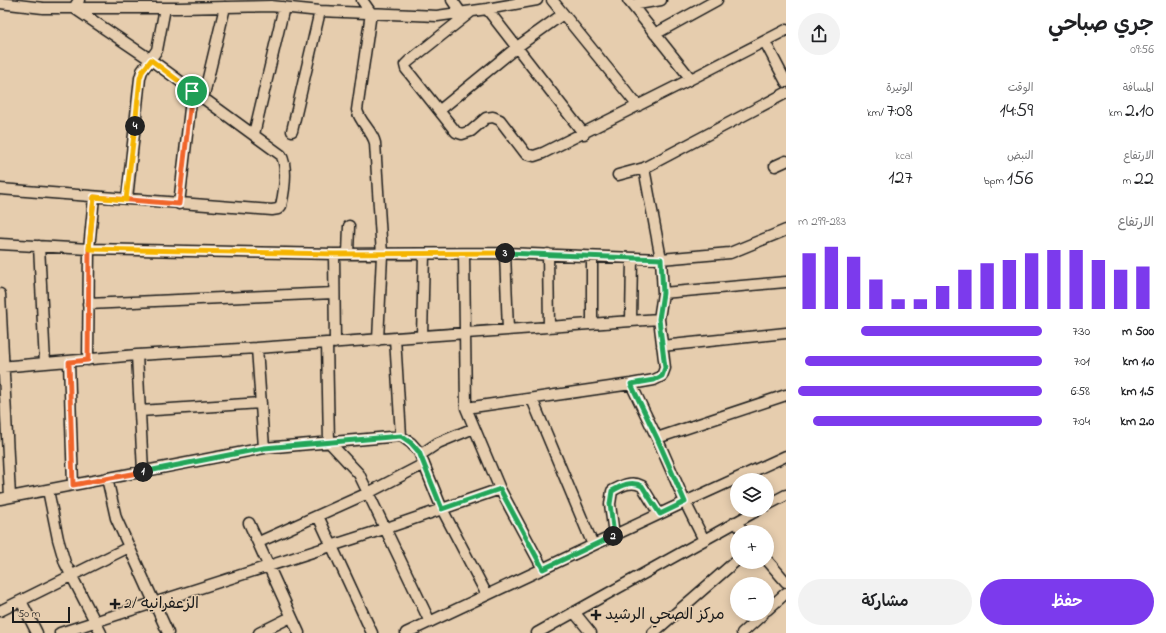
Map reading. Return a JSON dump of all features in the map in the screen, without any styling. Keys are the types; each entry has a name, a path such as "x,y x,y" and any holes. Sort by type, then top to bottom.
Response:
{"street":[{"path":"362,0 371,13 357,110 375,143 382,254 378,340"},
{"path":"452,0 461,13"},
{"path":"0,3 43,8 76,4 165,8 176,4 225,7 269,3 284,7 320,10 437,16 487,10 537,0"},
{"path":"552,0 638,106"},
{"path":"630,3 661,0"},
{"path":"655,34 717,0"},
{"path":"630,3 691,79"},
{"path":"0,189 126,200 272,210 281,206 285,169 284,159 277,151 192,91 76,4"},
{"path":"203,99 225,7"},
{"path":"254,134 284,7"},
{"path":"126,200 140,78 158,46 165,8"},
{"path":"292,131 320,10"},
{"path":"487,10 584,134"},
{"path":"472,11 405,65 406,69 456,132 462,134 471,131 486,118 493,117 500,120 526,154 534,156 584,134 786,30"},
{"path":"440,110 517,47 563,14"},
{"path":"765,42 786,82"},
{"path":"179,204 192,91"},
{"path":"618,175 644,168 786,93"},
{"path":"775,166 786,161"},
{"path":"466,408 631,384 654,380 662,376 665,368 659,319 663,293 661,259 644,168"},
{"path":"88,360 89,249 94,197"},
{"path":"348,254 349,226"},
{"path":"0,244 89,249 334,254 505,253 661,259 730,253 786,230"},
{"path":"39,246 45,363"},
{"path":"505,253 508,330"},
{"path":"334,254 329,442 359,474 384,529 430,622"},
{"path":"422,336 424,254"},
{"path":"464,254 466,408 500,489 543,569"},
{"path":"548,254 549,327"},
{"path":"592,257 592,324"},
{"path":"631,322 632,258"},
{"path":"663,293 786,282"},
{"path":"88,304 334,293"},
{"path":"0,294 5,498 264,448 401,436 411,443 422,460 442,509 487,595"},
{"path":"2,366 69,362 138,355 378,340 659,319"},
{"path":"662,346 786,333"},
{"path":"395,338 401,436"},
{"path":"258,348 264,448"},
{"path":"138,355 143,472"},
{"path":"69,362 73,485"},
{"path":"631,384 704,540"},
{"path":"657,438 786,394"},
{"path":"532,398 593,545"},
{"path":"140,411 262,403"},
{"path":"259,542 368,493 422,460 438,443 474,428"},
{"path":"406,633 786,456"},
{"path":"107,478 116,518 168,633"},
{"path":"614,535 610,504 612,491 623,484 637,483 642,486 660,514"},
{"path":"60,633 384,529 500,489"},
{"path":"48,490 58,539 65,563 101,633"},
{"path":"774,501 786,495"},
{"path":"318,516 372,633"},
{"path":"537,633 745,517"},
{"path":"735,522 738,525"},
{"path":"249,524 259,542 268,566 299,633"},
{"path":"0,611 129,547"},
{"path":"653,633 730,566"},
{"path":"774,568 786,582"},
{"path":"774,604 786,593"},
{"path":"21,601 37,633"},
{"path":"574,612 591,633"},
{"path":"259,633 291,618"},
{"path":"742,633 755,621"}],"place":[{"name":"الزعفرانيه /2","path":"115,604"},
{"name":"مركز الصحي الرشيد","path":"596,615"}],"route":[{"path":"192,91 151,60 146,65 140,78 126,200 94,197 89,249 334,254 505,253 661,259 663,293 659,319 665,368 662,376 654,380 631,384 685,502 660,514 642,486 637,483 623,484 612,491 610,504 614,535 543,569 500,489 442,509 419,452 411,443 401,436 264,448 73,485 69,362 88,360 89,249 94,197 179,204 192,91"}]}
